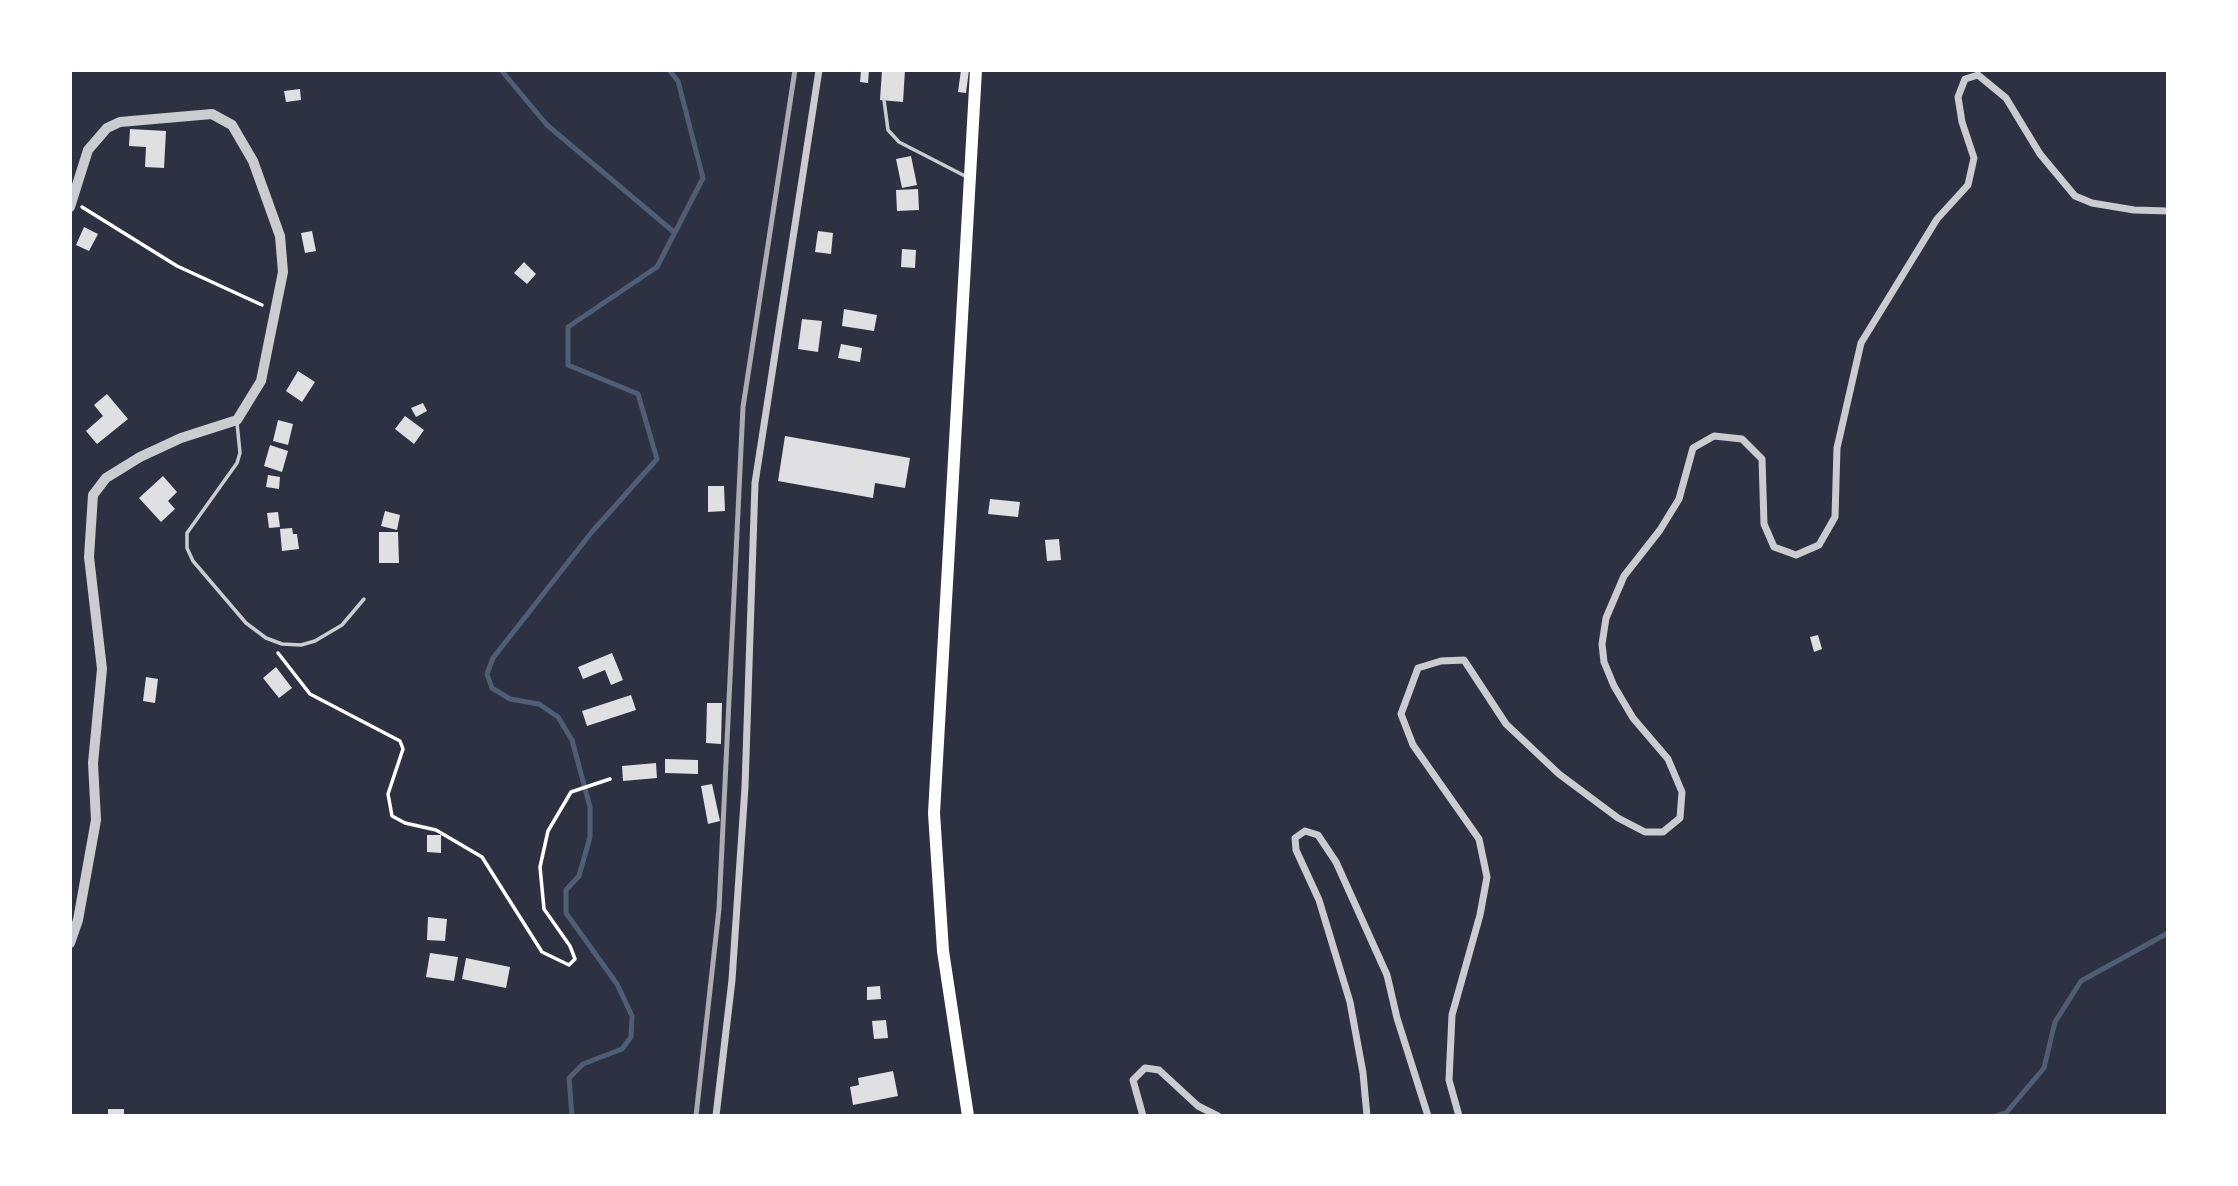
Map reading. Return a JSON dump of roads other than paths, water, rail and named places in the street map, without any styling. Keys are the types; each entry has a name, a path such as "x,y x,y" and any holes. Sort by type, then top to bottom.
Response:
{"highway":[{"path":"968,1116 948,1000 939,914 934,813 976,70"}],"street":[{"path":"716,1116 732,981 745,787 755,482 819,70"},
{"path":"1459,1116 1450,1080 1452,1015 1480,915 1487,877 1479,839 1413,745 1401,714 1418,668 1441,661 1464,660 1506,724 1559,774 1618,818 1645,832 1663,832 1680,818 1682,792 1668,759 1633,718 1614,686 1603,653 1606,618 1623,576 1660,530 1679,499 1693,449 1714,436 1742,439 1762,459 1764,524 1774,547 1797,555 1819,545 1835,517 1838,448 1861,343 1937,219 1968,185 1974,158 1962,122 1958,97 1965,79 1978,75 2006,98 2040,153 2074,196 2124,208 2168,211"},
{"path":"70,943 78,920 96,820 93,763 102,669 89,557 93,495 106,478 139,457 181,438 237,420 261,381 283,272 281,236 253,161 232,125 224,118 212,114 120,122 107,128 88,150 71,204"},
{"path":"1367,1116 1363,1073 1350,1002 1319,900 1296,850 1295,838 1305,831 1318,835 1336,862 1387,975 1396,1018 1428,1116"},
{"path":"1143,1116 1133,1080 1145,1068 1159,1070 1198,1106 1218,1116"}],"lane":[{"path":"884,100 888,130 899,142 968,177"},
{"path":"237,420 240,453 237,463 191,526 187,548 194,561 246,623 266,638 301,645 315,641 342,625 364,599"}],"waterway":[{"path":"501,70 547,125 675,233"},
{"path":"572,1116 569,1078 583,1064 622,1049 631,1037 632,1016 617,984 566,913 566,890 579,876 590,837 590,807 572,740 558,717 539,704 510,699 492,688 487,674 493,658 591,533 657,459 638,394 568,365 568,327 657,267 703,178 678,81 669,70"},
{"path":"1996,1116 2006,1113 2044,1068 2055,1022 2081,981 2168,933"}],"railway":[{"path":"696,1116 719,909 743,407 795,70"}]}
